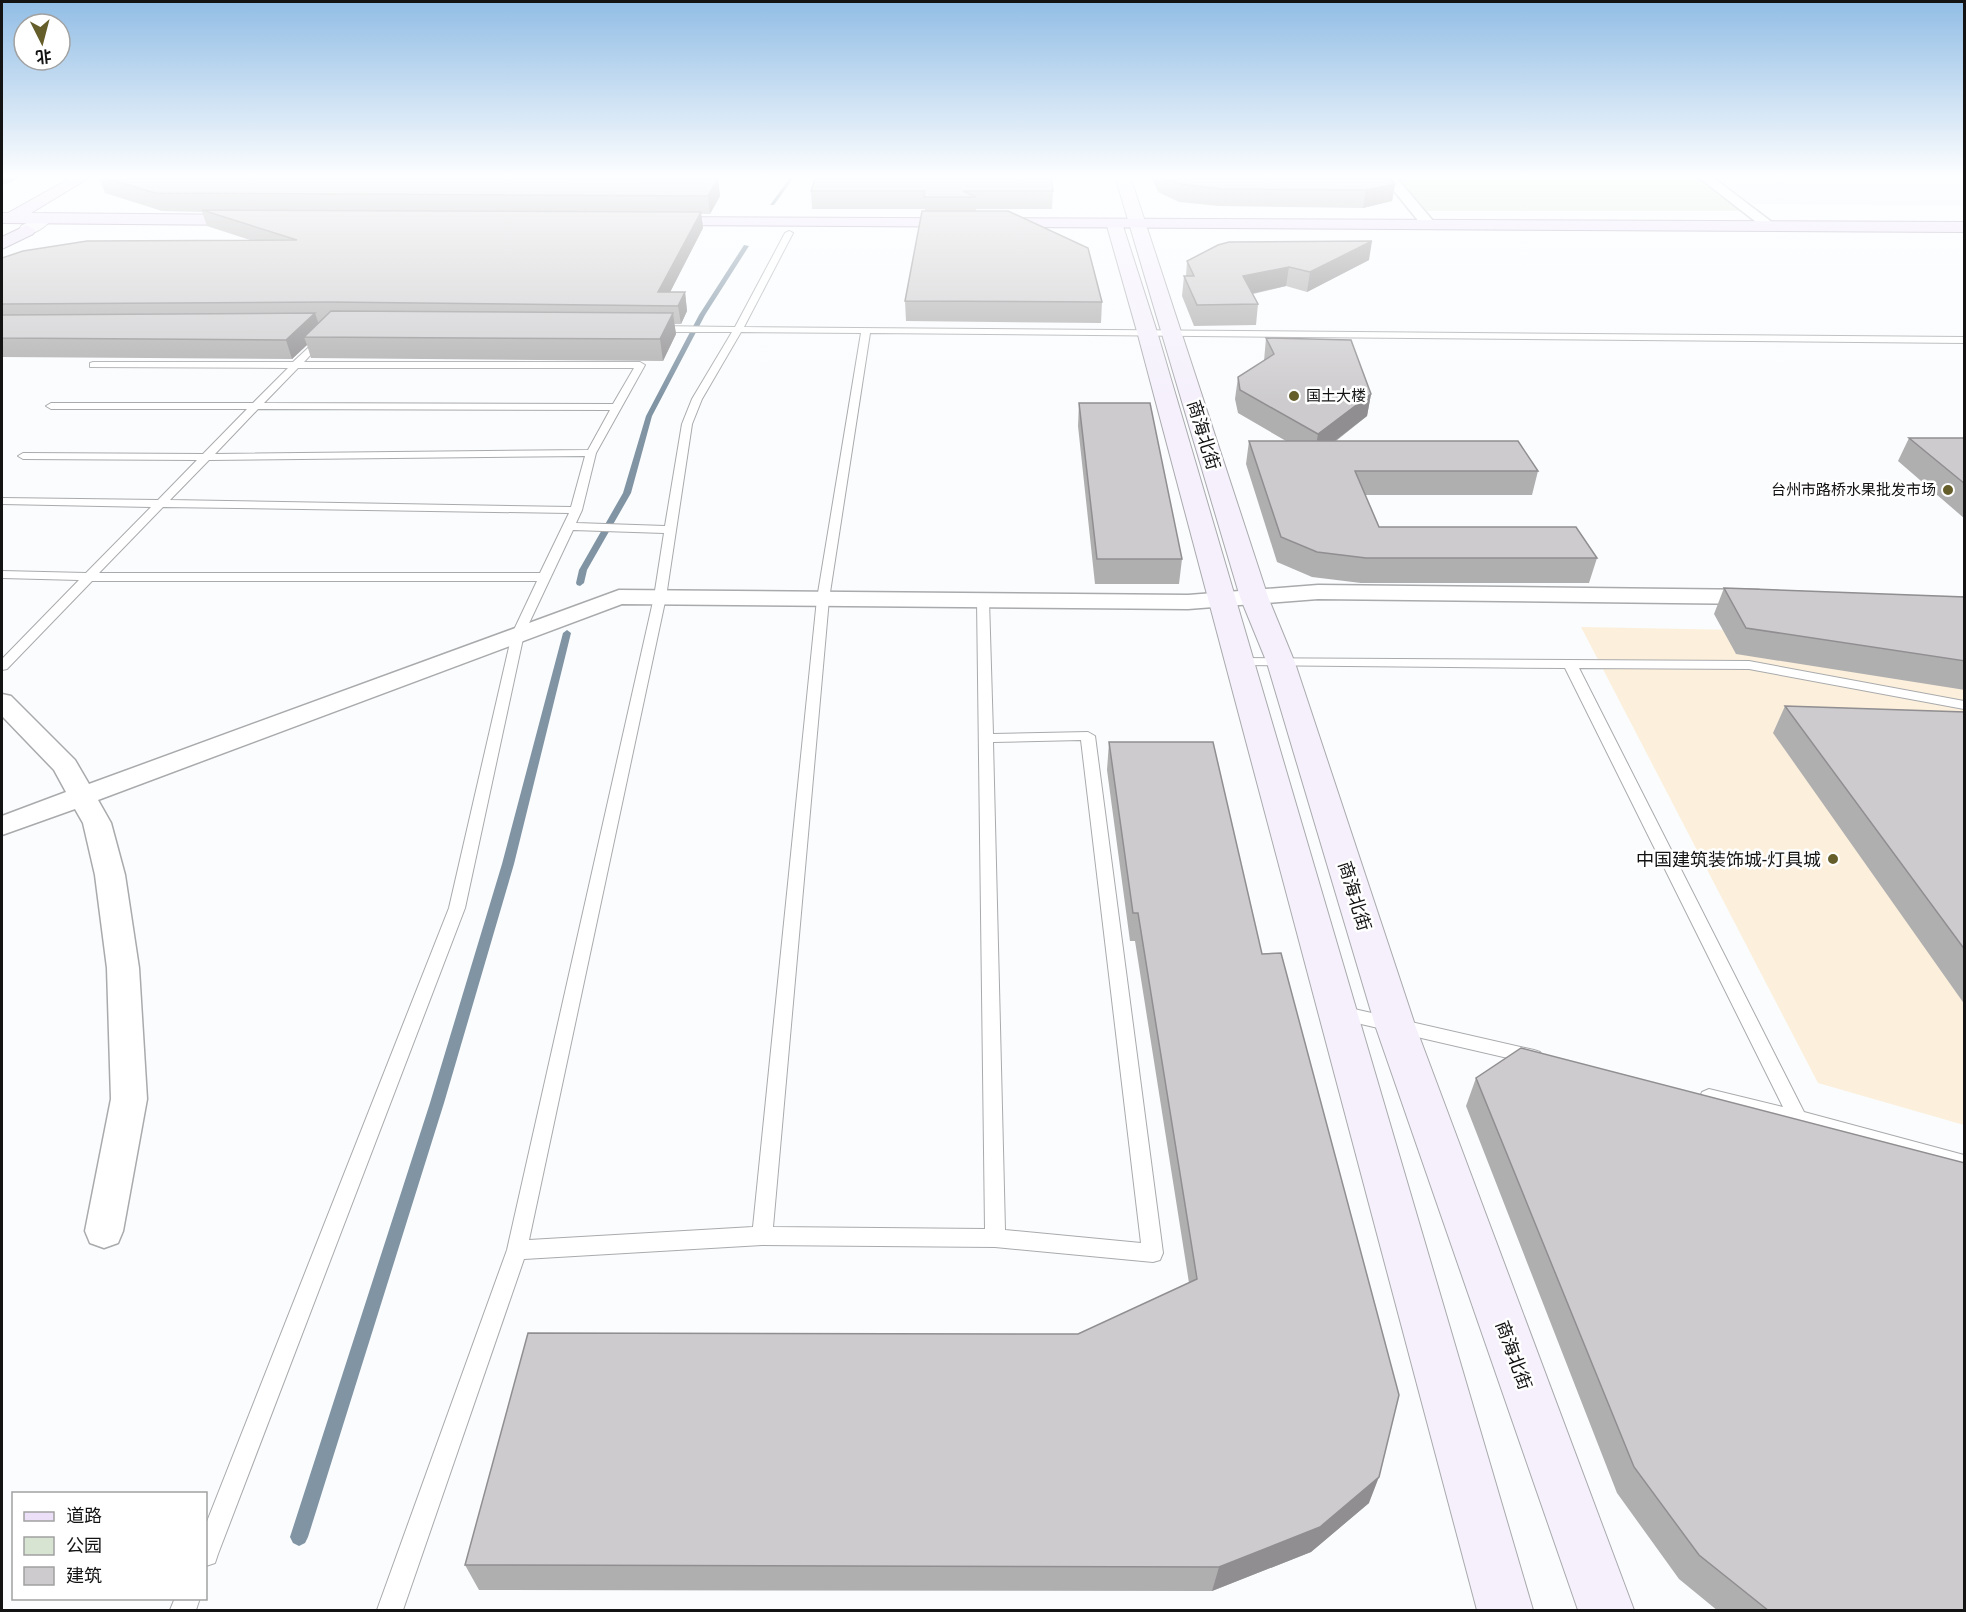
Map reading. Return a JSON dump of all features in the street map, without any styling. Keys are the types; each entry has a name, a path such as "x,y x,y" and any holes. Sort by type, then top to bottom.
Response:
{"main road":[{"name":"商海北街","path":"1134,251 1238,598 1239,662 1504,1611"},
{"name":"商海北街","path":"1238,598 1281,663 1395,1025 1606,1611"}],"street":[{"path":"2,826 619,597 1188,602 1318,592 1778,597"},
{"path":"2,702 65,766 96,824 110,875 123,968 129,1099 104,1231"}],"lane":[{"path":"390,1611 517,1250 660,597 687,424 697,399 738,330 779,251"},
{"path":"2,666 334,326"},
{"path":"639,329 1965,340"},
{"path":"762,1236 823,599 866,331"},
{"path":"93,365 640,365 591,453 576,510 518,634 457,908 207,1551"},
{"path":"51,406 616,407"},
{"path":"23,456 206,457 591,453"},
{"path":"2,501 576,510"},
{"path":"569,526 671,530"},
{"path":"2,574 89,577 546,578"},
{"path":"983,600 995,1238"},
{"path":"1239,662 1749,665 1965,705"},
{"path":"1570,664 1798,1118"},
{"path":"517,1250 762,1236 995,1238 1153,1253 1088,736 986,738"},
{"path":"1337,1012 1556,1062"},
{"path":"1694,1094 1798,1118 1965,1163"}],"shaded area":[{"name":"中国建筑装饰城-灯具城","path":"1581,627 1964,634 1964,1125 1818,1083"}],"building":[{"path":"22,251 680,251 658,292 685,292 678,306 328,302 2,304 2,258"},
{"path":"914,251 1089,251 1102,302 905,301"},
{"path":"1206,251 1352,251 1310,272 1289,267 1243,276 1258,304 1197,305 1184,276 1194,276 1187,261"},
{"path":"331,311 673,313 660,339 304,337"},
{"path":"315,313 286,340 2,338 2,315"},
{"name":"国土大楼","path":"1266,338 1351,340 1371,394 1318,434 1240,390 1238,377 1274,354"},
{"path":"1079,403 1150,403 1182,559 1097,559"},
{"path":"1909,438 1965,438 1965,484"},
{"path":"1249,441 1518,441 1538,471 1355,471 1379,527 1576,527 1597,558 1366,558 1317,552 1281,537"},
{"path":"1724,588 1965,597 1965,661 1746,628"},
{"path":"1785,706 1965,712 1965,950"},
{"path":"1109,742 1213,742 1262,954 1281,953 1399,1395 1379,1477 1320,1527 1219,1567 465,1565 528,1333 1078,1334 1197,1279 1138,913 1133,913"},
{"path":"1521,1048 1965,1163 1965,1611 1769,1611 1699,1555 1634,1467 1476,1078"}],"waterway":[{"path":"580,583 583,570 627,493 649,416 702,315 743,251"},
{"path":"299,1537 437,1103 508,864 567,633"}],"place":[{"name":"国土大楼","path":"1294,396"},
{"name":"台州市路桥水果批发市场","path":"1948,490"},
{"name":"中国建筑装饰城-灯具城","path":"1833,859"}]}
